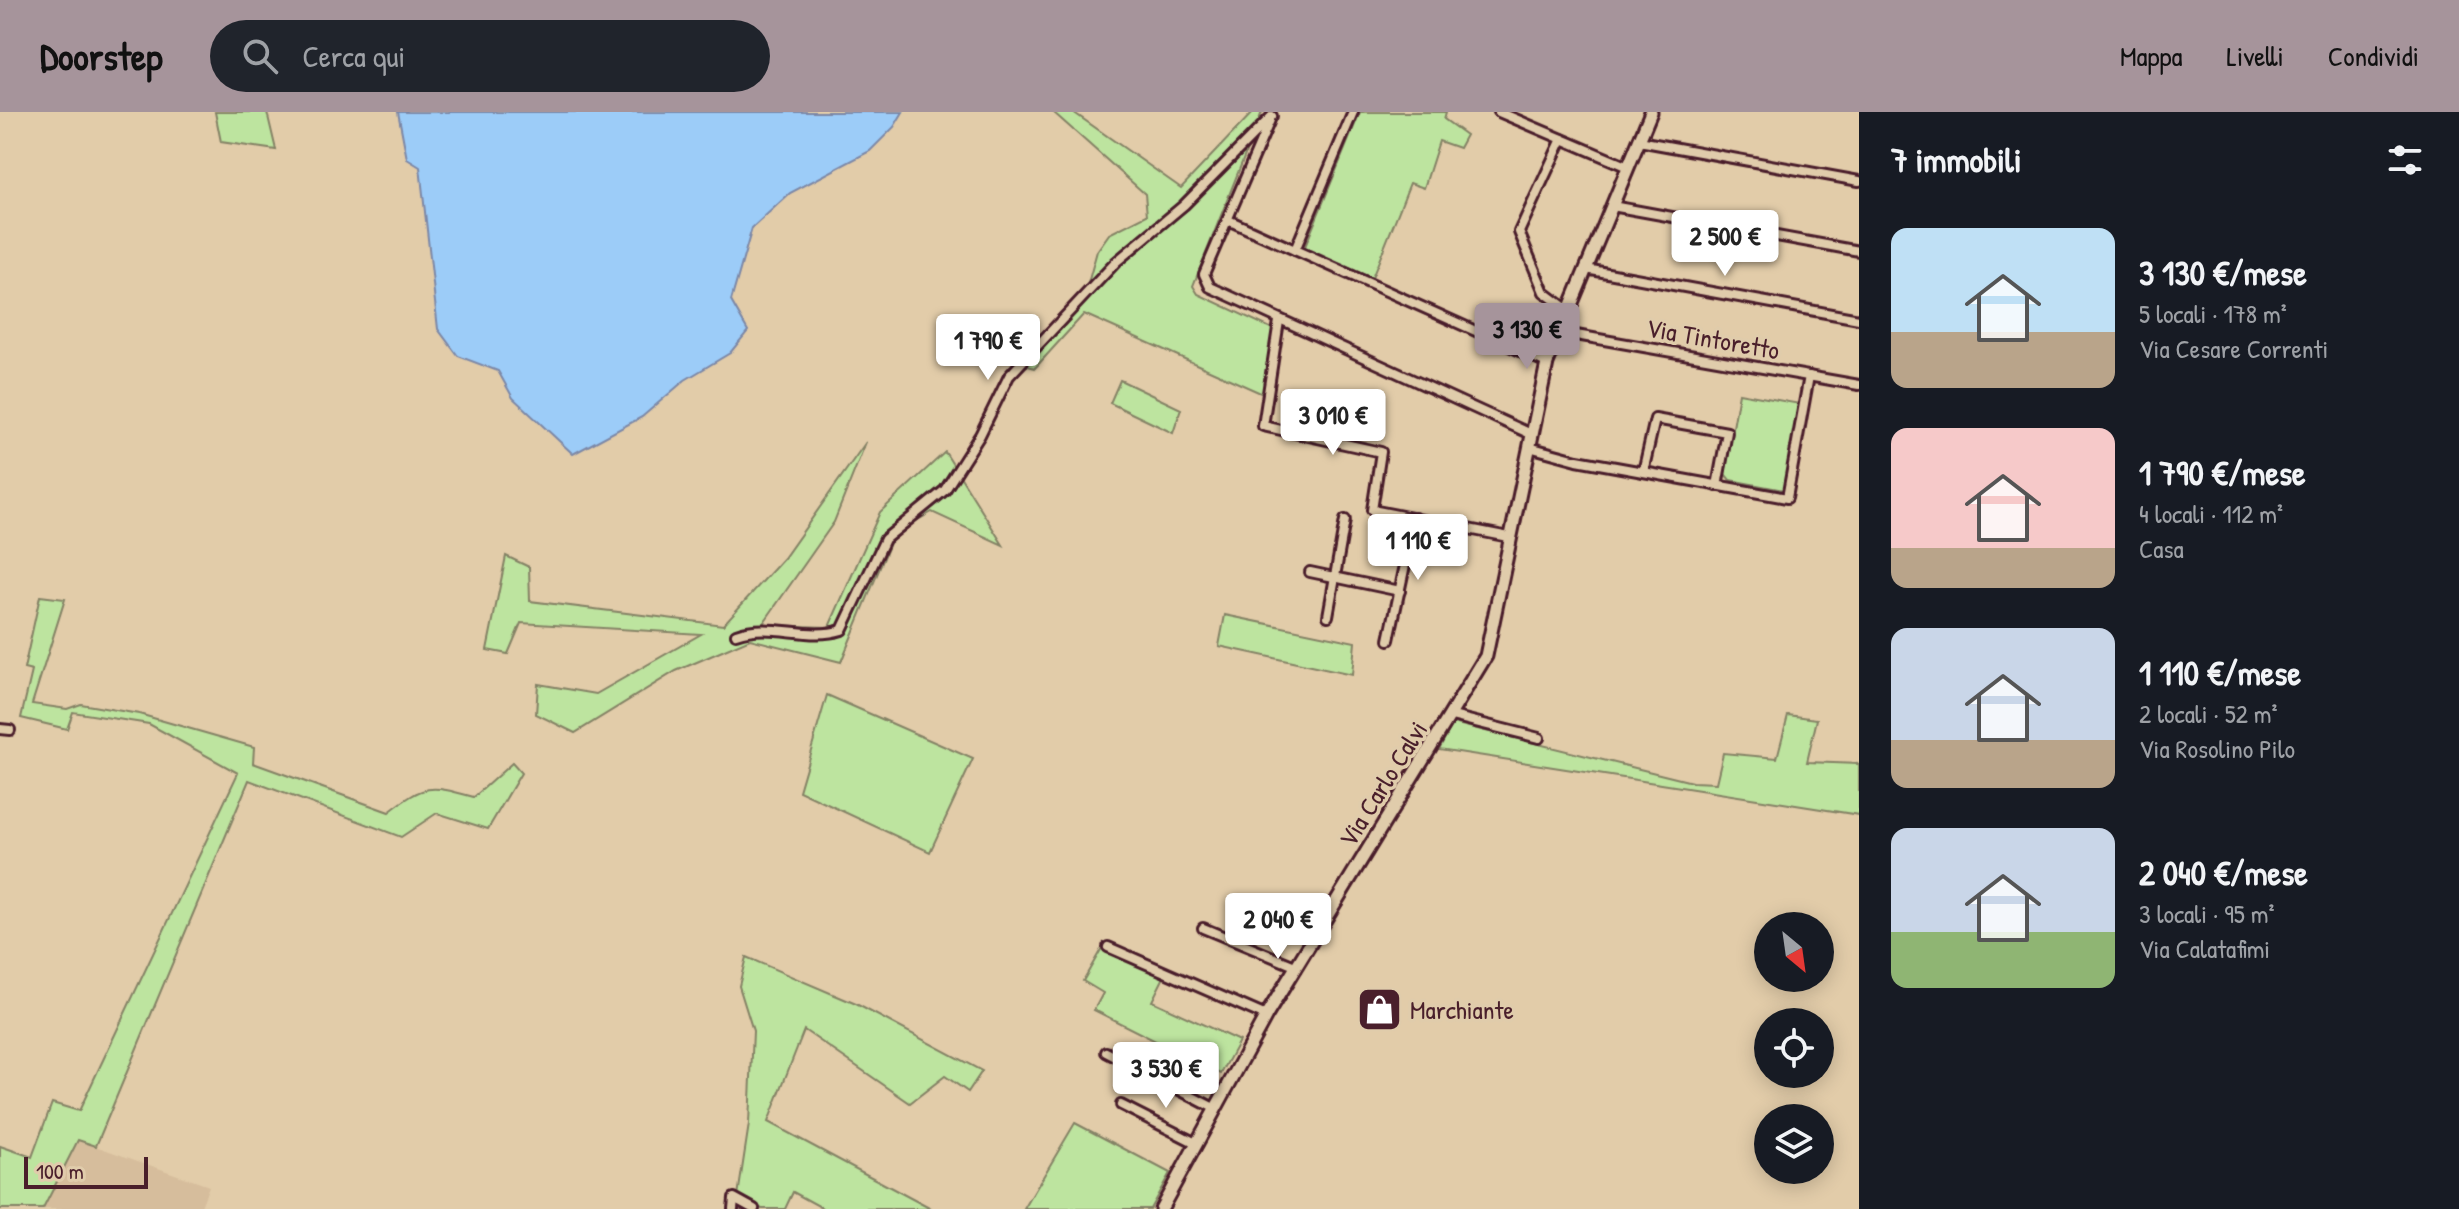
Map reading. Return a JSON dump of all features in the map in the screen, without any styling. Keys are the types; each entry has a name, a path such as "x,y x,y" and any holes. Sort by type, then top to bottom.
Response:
{"street":[{"path":"1295,250 1353,112"},
{"path":"1499,112 1516,115 1628,167"},
{"name":"Via Carlo Calvi","path":"1161,1209 1295,966 1452,716 1486,656 1547,363 1651,112"},
{"path":"1273,114 1204,274 1210,287 1531,434"},
{"path":"736,634 755,627 831,633 842,630 885,539 945,490 1009,376 1097,281 1184,205 1273,114"},
{"path":"1562,139 1519,232 1544,292 1568,310"},
{"path":"1639,141 1859,181"},
{"path":"1612,206 1859,251"},
{"path":"1228,220 1547,363"},
{"path":"1586,269 1859,319"},
{"path":"1279,321 1263,426 1381,452 1372,510 1509,537"},
{"name":"Via Tintoretto","path":"1559,332 1859,385"},
{"path":"1529,447 1643,472 1787,498 1809,376"},
{"path":"1643,472 1655,419 1727,432 1717,486"},
{"path":"1389,640 1415,518"},
{"path":"1328,616 1345,520"},
{"path":"1310,572 1400,591"},
{"path":"1452,716 1539,738"},
{"path":"1203,928 1295,966"},
{"path":"1108,947 1266,1016"},
{"path":"1106,1052 1214,1108"},
{"path":"1121,1105 1196,1143"},
{"path":"733,1209 734,1198 754,1209"}],"shaded area":[{"path":"78,1140 209,1186 200,1209 43,1209"}],"green space":[{"path":"215,112 267,112 276,150 221,142"},
{"path":"1053,112 1073,112 1181,188 1253,112 1262,112 1193,286 1198,294 1275,330 1263,394 1084,314 1035,368 1021,364 1071,312 1087,287 1097,251 1109,234 1147,215 1145,194"},
{"path":"1360,112 1446,112 1444,119 1466,135 1459,148 1439,141 1424,188 1410,183 1372,278 1304,249"},
{"path":"1120,380 1181,409 1173,433 1110,403"},
{"path":"1739,393 1800,404 1784,490 1730,480 1725,474"},
{"path":"866,442 834,522 762,625 829,627 880,512 945,452 1003,545 932,512 904,528 890,543 841,662 750,639 676,671 575,733 536,714 538,684 596,694 701,634 521,623 508,654 487,650 506,556 529,567 530,601 723,625 784,558"},
{"path":"40,596 65,599 32,704 67,709 81,704 139,714 254,747 253,763 389,812 412,796 429,789 474,797 512,763 521,773 488,829 437,813 401,837 249,780 96,1146 78,1140 43,1209 0,1209 0,1146 32,1157 52,1103 79,1111 238,773 149,724 73,712 67,729 21,718 32,671 24,669"},
{"path":"1225,615 1355,642 1352,675 1219,646"},
{"path":"827,695 973,759 930,852 799,791"},
{"path":"1788,715 1817,719 1807,762 1859,764 1859,815 1439,749 1453,723 1692,782 1716,783 1723,753 1777,758"},
{"path":"1103,946 1165,975 1152,1001 1239,1041 1221,1074 1094,1010 1103,993 1083,981"},
{"path":"746,957 856,1004 982,1071 968,1092 945,1076 910,1103 804,1030 768,1122 931,1209 824,1209 793,1192 785,1209 762,1209 738,1196 749,1124 753,1031 739,986"},
{"path":"1075,1123 1170,1173 1150,1209 1024,1209"}],"water":[{"path":"398,112 903,112 894,127 870,151 790,193 752,228 731,301 748,331 730,353 685,380 642,417 573,454 513,398 498,371 458,356 438,329 420,167 407,159"}],"place":[{"name":"Marchiante","path":"1379,1010"}]}
